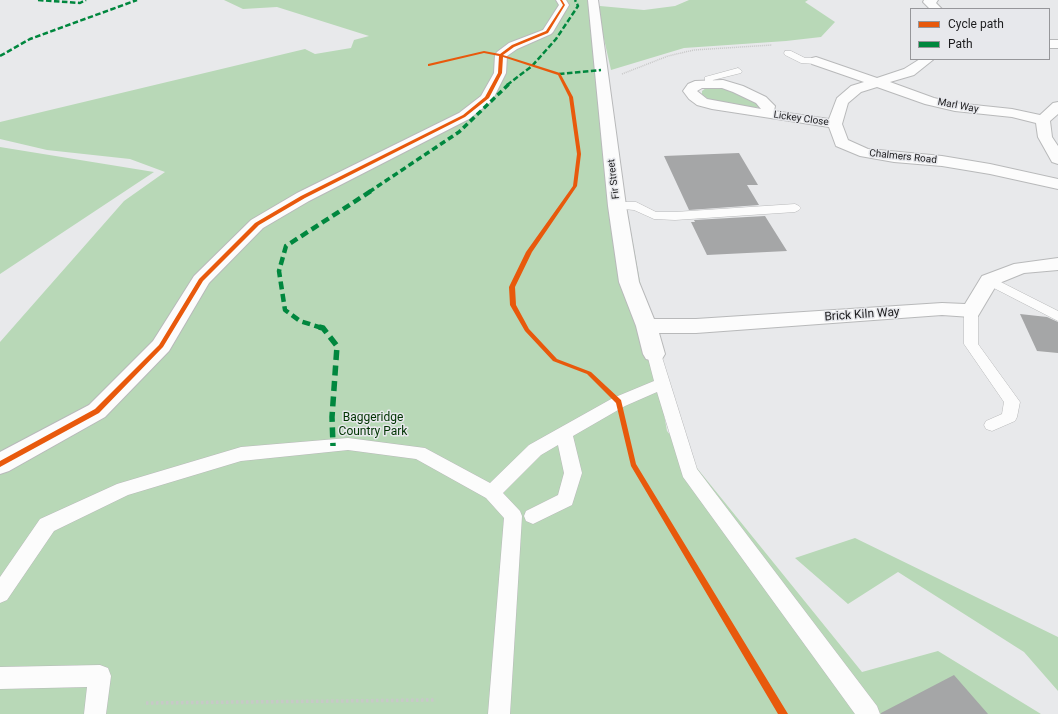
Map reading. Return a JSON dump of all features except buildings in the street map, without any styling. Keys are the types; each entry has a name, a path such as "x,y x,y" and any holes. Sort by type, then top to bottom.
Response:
{"street":[{"path":"0,464 97,411 161,346 201,280 257,224 303,197 464,116 487,98 500,73 501,55 513,46 547,32 564,5 561,0"},
{"name":"Fir Street","path":"593,0 617,206 629,282 646,326 654,354"},
{"path":"933,0 928,2 936,8"},
{"path":"835,124 842,101 856,90 875,82 910,72 927,60"},
{"name":"Marl Way","path":"816,61 930,101 955,107 1012,113 1043,120"},
{"name":"Lickey Close","path":"767,114 768,106 761,100 730,87 709,84 693,87 690,91 702,102 717,106 767,114 835,124"},
{"path":"1058,106 1043,120 1045,136 1058,159"},
{"name":"Chalmers Road","path":"835,124 841,143 865,154 970,165 1058,184"},
{"path":"971,312 989,280 1021,268 1058,264"},
{"name":"Brick Kiln Way","path":"646,326 696,326 942,309 971,312"}],"lane":[{"path":"788,53 804,61 816,61"},
{"path":"709,84 708,79 738,71"},
{"path":"617,206 636,206 654,215 675,216 794,208"},
{"path":"989,280 1058,317"},
{"path":"971,312 971,344 1012,402 1009,417 992,425"},
{"path":"654,354 690,472 869,714"},
{"path":"492,493 535,450 619,402 662,384"},
{"path":"533,516 566,500 573,473 564,433"},
{"path":"0,594 48,525 123,489 241,454 348,444 419,453 492,493 513,516 499,714"},
{"path":"0,678 100,676 95,714"}],"path":[{"path":"601,73 620,74 668,56 694,50 775,45"},
{"path":"146,702 435,700"}],"green space":[{"name":"Baggeridge Country Park","path":"224,0 589,0 667,431 862,672 938,651 1041,714 0,714 0,342 124,201 165,172 130,159 47,150 0,139 0,122 305,49 315,54 351,48 354,40 369,36 277,7 243,9"},
{"path":"689,0 808,0 805,2 835,22 821,37 684,48 611,70 597,8 600,6 644,10 675,6"},
{"path":"723,87 758,102 760,107 753,108 709,100 702,94 702,91 706,88"},
{"path":"0,147 154,172 0,274"},
{"path":"855,538 1058,637 1058,691 1024,652 898,572 848,604 795,558"}],"marked path":[{"path":"38,0 80,3 86,0"},
{"path":"0,56 30,39 137,0"},
{"path":"333,446 332,417 337,346 323,328 300,321 285,310 279,271 286,246 327,221 459,132 499,92 532,66 556,39 578,6 575,0"},
{"path":"559,74 601,70"}],"cycle path":[{"path":"0,464 97,411 161,346 201,280 257,224 303,197 464,116 487,98 500,73 501,55 513,46 547,32 564,5 561,0"},
{"path":"429,65 484,52 501,55 559,74 571,97 579,154 575,186 529,252 512,287 513,305 527,330 555,360 589,373 619,402 633,464 783,714"}]}
